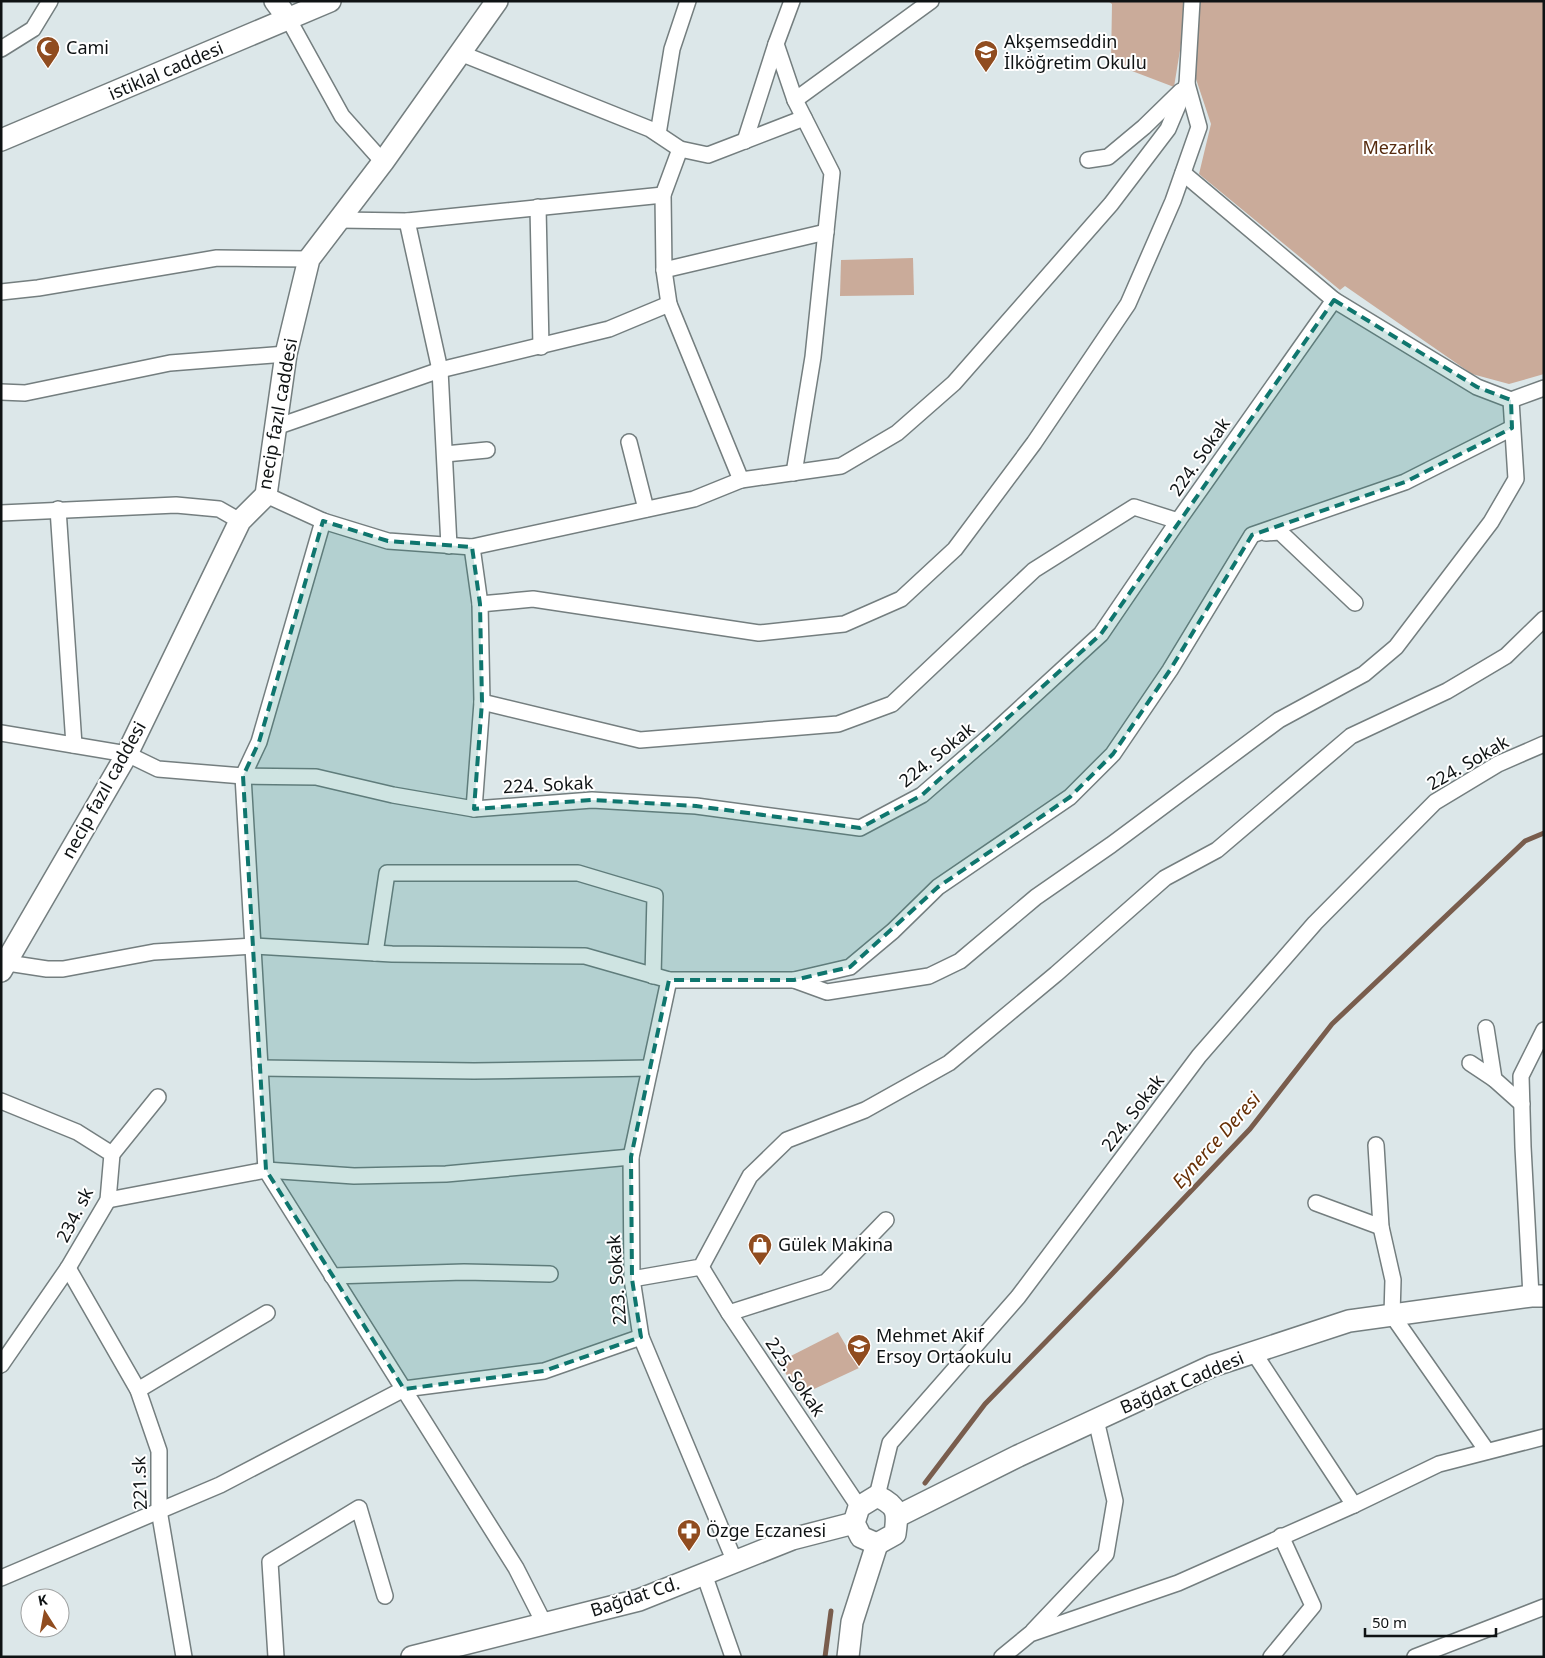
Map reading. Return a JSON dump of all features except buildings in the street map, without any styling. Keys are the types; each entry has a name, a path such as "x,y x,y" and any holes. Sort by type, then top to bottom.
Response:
{"main road":[{"path":"275,1 289,20"},
{"name":"istiklal caddesi","path":"1,140 289,20 330,1"},
{"name":"necip fazıl caddesi","path":"3,965 127,754 240,521 266,496 286,354 309,259 383,162 497,1"},
{"name":"Bağdat Caddesi","path":"898,1516 1212,1366 1349,1321 1537,1296"},
{"path":"848,1657 852,1622 877,1544 895,1534 898,1516 891,1503 877,1496"},
{"name":"Bağdat Cd.","path":"412,1657 639,1600 856,1515 877,1496"},
{"path":"856,1515 862,1536 877,1544"}],"street":[{"path":"1,49 33,29 50,1"},
{"path":"658,134 672,48 688,1"},
{"path":"745,141 792,1"},
{"path":"795,100 931,1"},
{"path":"480,604 533,599 759,633 844,624 901,599 955,549 1034,443 1128,304 1173,201 1199,127 1187,84 1192,1"},
{"path":"289,20 342,116 383,162"},
{"path":"776,44 795,100 832,173 814,357 794,472"},
{"path":"460,53 650,129 680,149 708,155 804,118"},
{"path":"1088,160 1108,157 1144,127 1187,84"},
{"path":"266,496 323,521 388,541 472,548 694,499 741,480 841,466 897,433 954,383 1111,204 1168,129 1187,84"},
{"path":"680,149 663,195 664,270 669,304 741,480"},
{"path":"1183,173 1334,300 1476,387 1511,400 1544,388"},
{"path":"339,220 406,220 663,195"},
{"path":"538,208 541,347"},
{"path":"406,220 440,370 449,546"},
{"path":"664,270 826,232"},
{"path":"1,292 38,288 217,258 309,259"},
{"name":"224. Sokak","path":"1,733 127,754 158,769 243,776 316,778 393,796 474,809 592,800 696,806 860,828 922,795 991,735 1101,634 1178,521 1334,300"},
{"path":"276,427 440,370 609,329 669,304"},
{"path":"1,392 25,393 170,362 286,354"},
{"path":"794,980 827,992 929,976 960,961 1036,897 1111,845 1279,720 1364,674 1396,647 1492,522 1516,479 1511,400"},
{"path":"3,965 63,969 154,952 254,946 375,953 585,956 669,980 794,980 850,967 893,931 938,887 1070,797 1113,754 1170,670 1252,535 1405,482 1512,428"},
{"path":"629,442 646,509"},
{"path":"445,454 487,450"},
{"path":"1,512 176,505 219,509 240,521"},
{"path":"482,702 640,740 838,724 892,704 1034,570 1134,507 1178,521"},
{"path":"58,509 74,745"},
{"path":"323,521 259,742 243,776 266,1170 516,1568 544,1623"},
{"path":"1252,535 1280,532 1355,603"},
{"path":"472,548 480,604 482,702 474,809"},
{"path":"632,1279 701,1267 750,1176 787,1140 865,1110 949,1063 1056,974 1165,878 1217,850 1351,736 1447,691 1506,656 1544,619"},
{"name":"224. Sokak","path":"877,1496 890,1443 1018,1296 1199,1056 1315,924 1435,802 1498,764 1544,744"},
{"path":"375,953 387,873 578,873 655,896 653,976"},
{"name":"223. Sokak","path":"669,980 631,1157 632,1279 641,1337 735,1562"},
{"path":"1486,1028 1494,1079"},
{"path":"1537,1296 1521,1076 1544,1030"},
{"path":"1470,1064 1494,1079 1522,1104"},
{"path":"260,1068 474,1071 650,1068"},
{"path":"1,1101 76,1132 112,1154 158,1097"},
{"path":"1376,1145 1381,1227 1393,1280 1392,1315 1486,1451"},
{"name":"234. sk","path":"1,1364 68,1268 108,1200 112,1154"},
{"path":"108,1200 266,1170 354,1176 446,1174 631,1157"},
{"path":"1316,1203 1381,1227"},
{"path":"729,1313 826,1282 886,1220"},
{"name":"225. Sokak","path":"701,1267 856,1515"},
{"name":"221.sk","path":"68,1268 138,1390 159,1451 159,1510 184,1657"},
{"path":"332,1276 464,1272 550,1274"},
{"path":"138,1390 267,1313"},
{"path":"1,1578 220,1485 404,1389 544,1371 641,1337"},
{"path":"1254,1353 1354,1505"},
{"path":"1002,1657 1030,1634 1106,1554 1116,1501 1096,1420"},
{"path":"1030,1634 1178,1583 1354,1505 1439,1464 1544,1437"},
{"path":"276,1657 270,1562 359,1508 385,1596"},
{"path":"1270,1657 1313,1606 1281,1536"},
{"path":"704,1574 733,1657"},
{"path":"1414,1657 1544,1607"}],"highlighted area":[{"path":"1334,300 1477,387 1511,400 1512,428 1405,482 1252,535 1170,670 1113,754 1070,797 938,887 850,967 794,980 669,980 631,1157 632,1279 641,1337 544,1371 404,1389 266,1170 243,776 259,742 323,521 388,541 472,547 480,604 482,702 474,809 592,800 696,806 860,828 922,795 1101,634"}],"green space":[{"path":"1108,1 1188,1 1174,87 1111,63 1112,4"},
{"name":"Mezarlık","path":"1199,1 1544,1 1544,374 1509,384 1472,374 1345,286 1340,290 1199,174 1211,124 1193,70"},
{"path":"913,258 914,295 840,296 841,260"},
{"path":"838,1332 859,1368 799,1396 779,1362"}],"waterway":[{"name":"Eynerce Deresi","path":"925,1483 985,1404 1250,1129 1332,1024 1525,841 1544,833"},
{"path":"825,1657 831,1611"}],"place":[{"name":"Cami","path":"48,69"},
{"name":"Akşemseddin İlköğretim Okulu","path":"986,73"},
{"name":"Gülek Makina","path":"760,1266"},
{"name":"Mehmet Akif Ersoy Ortaokulu","path":"859,1367"},
{"name":"Özge Eczanesi","path":"689,1552"}]}
